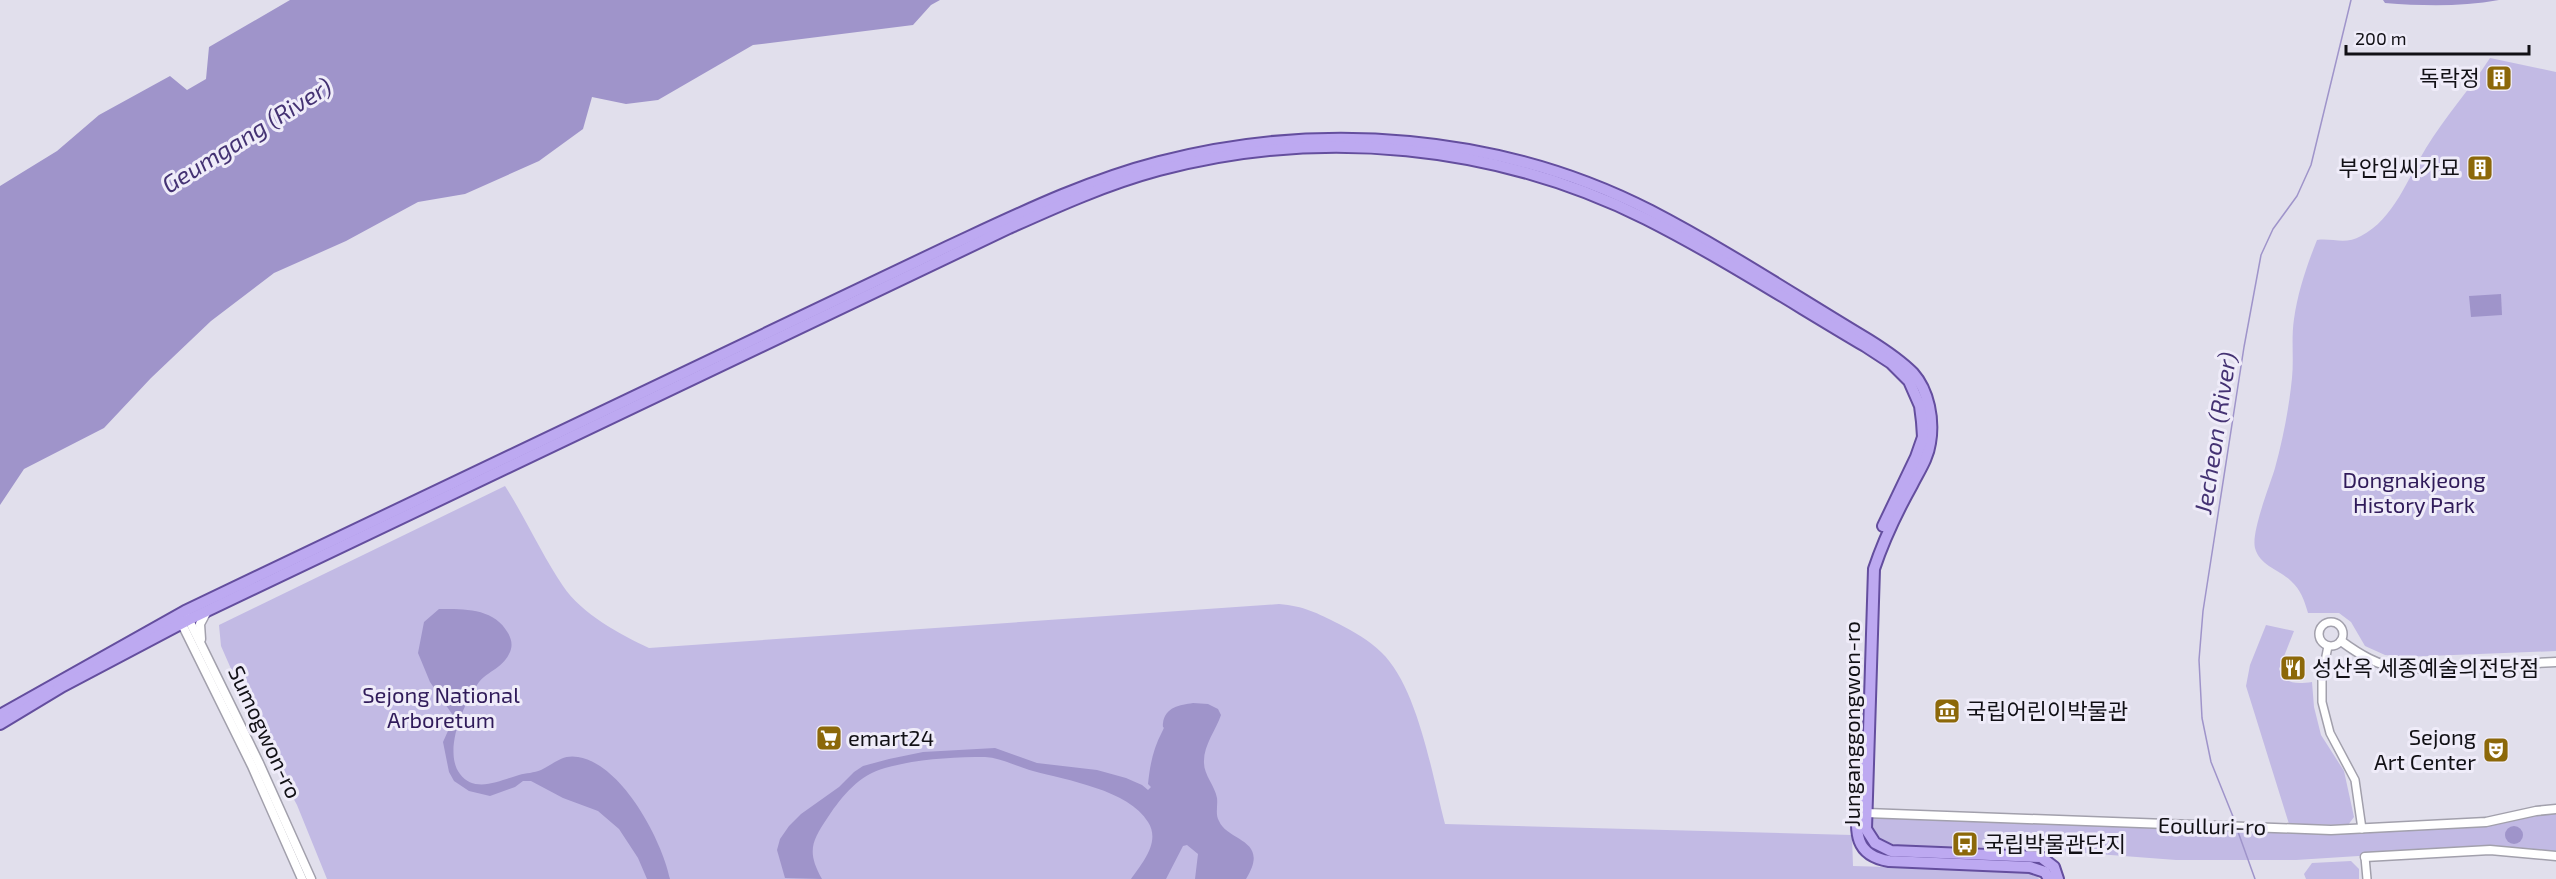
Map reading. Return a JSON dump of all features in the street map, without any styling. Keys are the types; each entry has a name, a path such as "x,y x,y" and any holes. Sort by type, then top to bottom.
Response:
{"main road":[{"path":"0,715 183,617 1005,220 1108,177 1157,162 1211,150 1257,143 1359,138 1415,142 1502,157 1555,173 1650,210 1893,360 1909,381 1927,420"},
{"path":"0,724 63,686 164,632 183,617 207,611 1009,228 1110,186 1159,170 1212,158 1316,146 1415,150 1500,165 1552,180 1646,219 1867,343"},
{"name":"Junganggongwon-ro","path":"1927,420 1930,444 1924,463 1882,543 1874,568 1866,829 1869,837 1881,848 1891,851 2041,857 2054,867 2058,879"},
{"name":"Junganggongwon-ro","path":"1927,420 1916,457 1873,549 1868,566 1857,836 1865,850 1880,859 2030,867 2045,872 2049,879"}],"street":[{"path":"164,632 180,633 198,645 200,624 207,611"},
{"name":"Sumogwon-ro","path":"183,617 259,763 311,879"},
{"path":"2328,622 2336,623 2342,628 2341,642 2328,646 2321,642 2318,634 2321,627 2328,622"},
{"path":"2341,642 2368,660 2401,669 2556,662"},
{"name":"Sumogwon-ro","path":"198,645 302,879"},
{"path":"2328,646 2322,677 2322,702 2330,733 2355,780 2362,829"},
{"name":"Eoulluri-ro","path":"1866,813 2165,825 2362,829 2486,822 2556,809"},
{"path":"2367,879 2365,857 2490,850 2556,856"}],"green space":[{"name":"Dongnakjeong History Park","path":"2490,58 2556,72 2556,651 2403,657 2385,655 2365,646 2351,622 2339,613 2308,613 2302,596 2294,584 2261,559 2255,548 2256,531 2283,435 2292,378 2294,319 2303,278 2317,240 2355,239 2373,229 2383,219 2399,197 2433,137"},
{"name":"Sejong National Arboretum","path":"505,486 555,574 571,596 580,606 602,622 649,648 1288,605 1317,613 1356,633 1381,652 1394,667 1405,687 1422,733 1445,824 1852,835 1853,866 2022,871 2034,872 2039,879 327,879 297,805 264,744 221,646 219,625"},
{"path":"2266,625 2294,631 2279,669 2288,681 2312,682 2314,707 2321,735 2344,771 2354,817 2348,825 2289,824 2246,686 2250,665"},
{"path":"2556,812 2556,852 2483,848 2296,860 2176,860 2019,848 1904,846 1880,839 1869,817 2358,831"},
{"path":"2351,861 2359,869 2359,879 2306,879 2304,874 2312,863"}],"water":[{"name":"Geumgang (River)","path":"290,0 940,0 931,5 913,25 753,45 658,100 626,104 592,97 583,129 539,161 465,194 418,202 346,241 274,273 211,321 151,378 104,428 24,469 0,505 0,186 57,151 99,115 170,76 187,90 206,79 209,47"},
{"path":"2383,0 2499,0 2470,4 2414,5 2385,3"},
{"path":"2501,294 2502,315 2471,317 2469,296"},
{"path":"439,609 469,610 487,614 502,625 512,644 506,659 477,685 461,716 454,741 455,765 460,774 473,783 488,784 538,771 558,760 572,756 594,763 624,788 637,806 658,844 670,879 647,879 638,858 619,829 598,811 563,798 531,781 523,781 515,787 490,796 469,791 454,781 449,772 443,742 452,722 452,714 430,682 418,653 424,622"},
{"path":"1193,703 1208,704 1218,709 1221,715 1206,750 1204,767 1216,794 1219,821 1224,828 1251,849 1254,856 1246,879 1195,879 1198,854 1187,845 1183,846 1166,879 1131,879 1145,859 1152,837 1148,822 1139,811 1127,802 1096,788 985,757 909,762 876,771 867,776 852,787 818,833 813,854 822,879 785,878 777,850 780,839 789,826 863,766 923,752 995,748 1037,763 1097,770 1126,778 1148,790 1151,787 1148,784 1152,757 1164,728 1164,718 1170,710"},
{"path":"2514,826 2520,829 2523,835 2520,841 2514,844 2508,841 2505,835 2508,829"}],"waterway":[{"name":"Jecheon (River)","path":"2236,824 2211,762 2202,718 2199,660 2203,611 2244,347 2261,255 2273,229 2297,196 2311,165 2351,0"},
{"name":"Jecheon (River)","path":"2237,829 2255,879"}],"place":[{"name":"독락정","path":"2499,78"},
{"name":"부안임씨가묘","path":"2480,168"},
{"name":"성산옥 세종예술의전당점","path":"2293,668"},
{"name":"국립어린이박물관","path":"1947,711"},
{"name":"emart24","path":"829,738"},
{"name":"Sejong Art Center","path":"2496,750"},
{"name":"국립박물관단지","path":"1965,844"}]}
